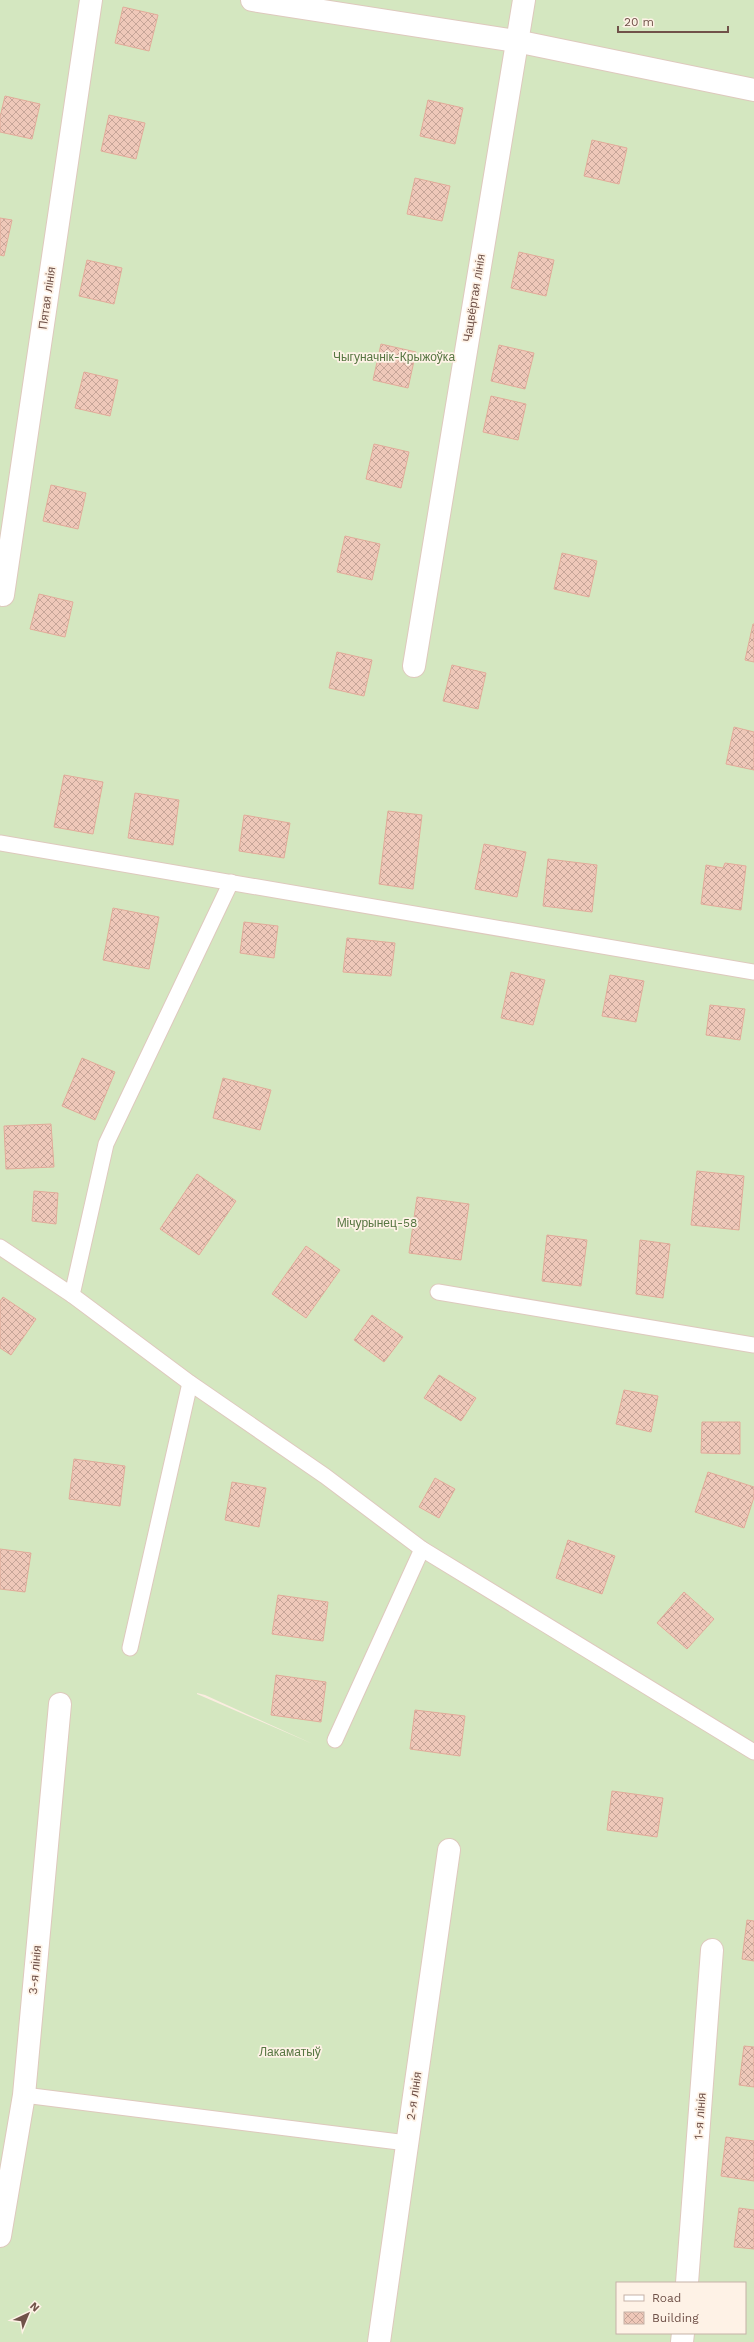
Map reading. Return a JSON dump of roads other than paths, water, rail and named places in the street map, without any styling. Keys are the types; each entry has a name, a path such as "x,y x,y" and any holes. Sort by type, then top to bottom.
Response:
{"street":[{"name":"Пятая лінія","path":"3,595 91,0"},
{"path":"252,0 516,41 754,90"},
{"name":"Чацвёртая лінія","path":"414,666 516,41 524,0"},
{"name":"3-я лінія","path":"0,2236 24,2095 60,1704"},
{"name":"2-я лінія","path":"379,2342 449,1850"},
{"name":"1-я лінія","path":"687,2282 712,1950"}],"lane":[{"path":"0,843 754,972"},
{"path":"72,1295 106,1144 231,882"},
{"path":"0,1247 72,1295 190,1383 325,1476 422,1549 754,1752"},
{"path":"438,1292 754,1345"},
{"path":"130,1648 190,1383"},
{"path":"335,1740 422,1549"},
{"path":"24,2095 407,2143"}],"park label":[{"name":"Чыгуначнік-Крыжоўка","path":"394,357"},
{"name":"Мічурынец-58","path":"377,1223"},
{"name":"Лакаматыў","path":"290,2052"}]}
